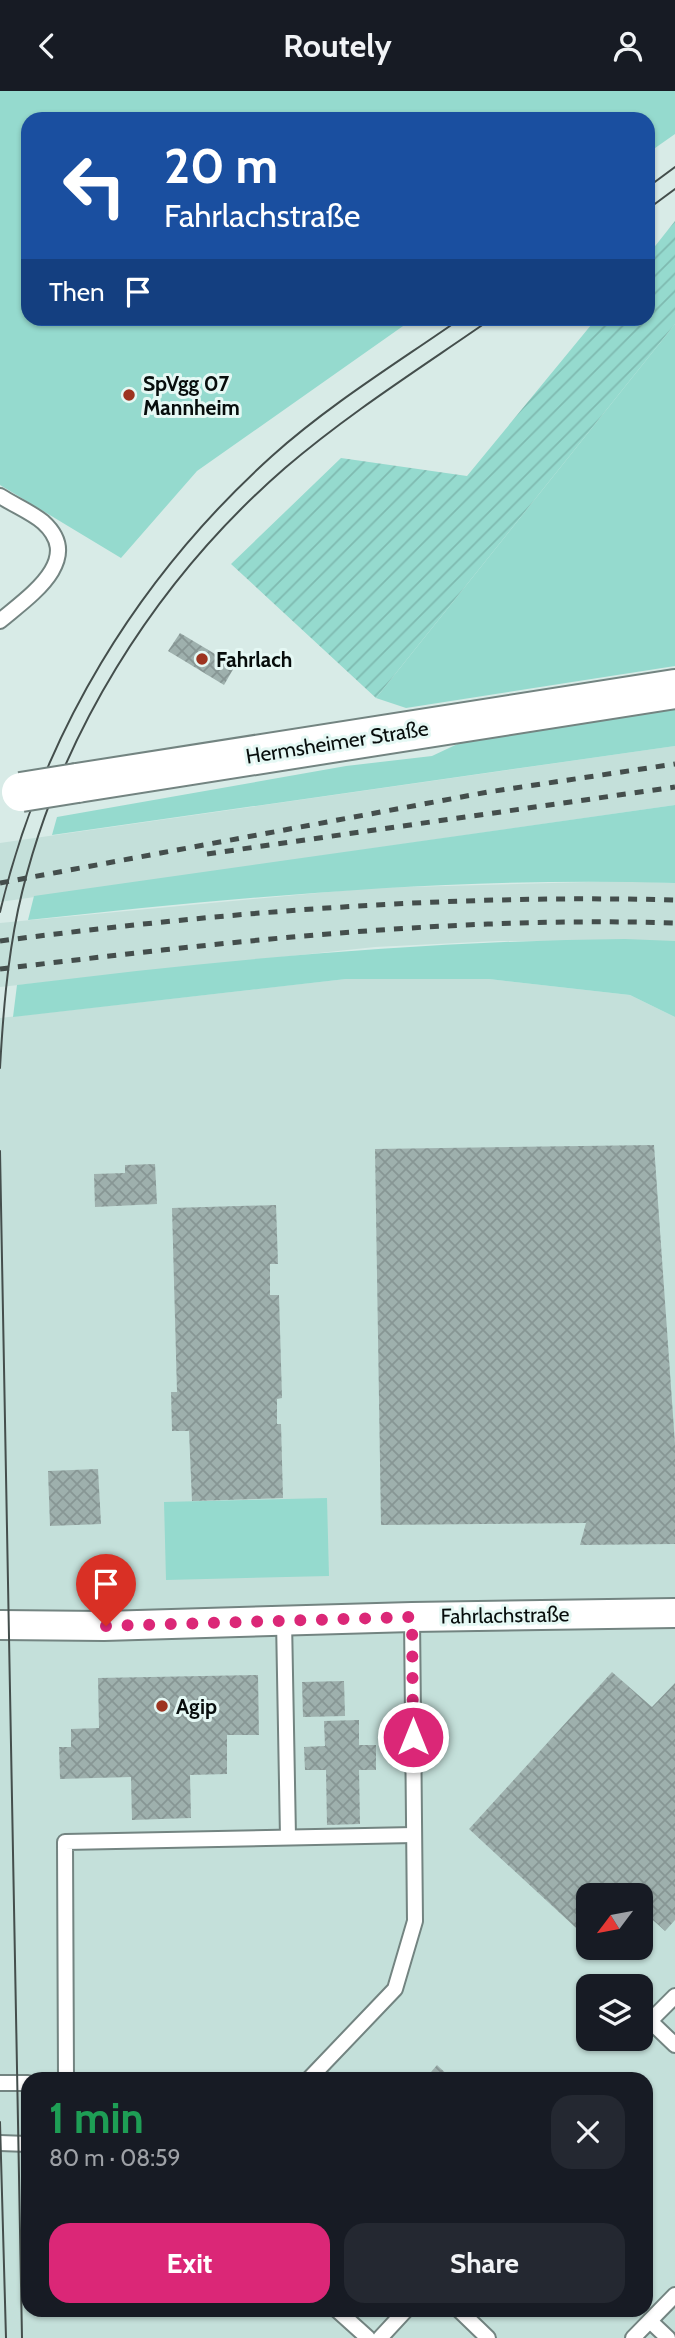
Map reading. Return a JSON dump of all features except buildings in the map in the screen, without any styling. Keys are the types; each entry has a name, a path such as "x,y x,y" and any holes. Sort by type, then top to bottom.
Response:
{"street":[{"name":"Hermsheimer Straße","path":"10,794 675,689"},
{"name":"Fahrlachstraße","path":"0,1625 104,1626 675,1613"}],"lane":[{"path":"0,496 42,521 55,536 59,552 55,569 41,586 0,621"},
{"path":"316,2072 395,1989 415,1921 412,1617"},
{"path":"284,1620 288,1837"},
{"path":"66,2072 65,1842 414,1835"},
{"path":"675,1996 650,2021 675,2045"},
{"path":"0,2083 21,2083"},
{"path":"0,2143 21,2144"},
{"path":"634,2338 675,2295"},
{"path":"345,2317 368,2338"},
{"path":"380,2338 400,2317"},
{"path":"466,2317 488,2338"},
{"path":"650,2321 668,2338"}],"shaded area":[{"path":"675,746 675,805 0,902 0,843"},
{"path":"624,881 675,883 675,941 498,941 375,947 0,987 0,923 371,888"},
{"path":"346,979 489,979 630,995 675,1017 675,2338 0,2338 0,1018"}],"green space":[{"name":"SpVgg 07 Mannheim","path":"0,91 675,91 675,134 655,148 655,112 21,112 21,326 403,326 197,471 121,558 0,485"},
{"path":"675,221 675,324 376,698 231,564 341,458 467,476 590,326 655,326 655,246"},
{"path":"675,324 675,666 406,708 376,698"},
{"path":"675,705 675,746 52,835 57,817 346,766 432,756 466,740"},
{"path":"675,805 675,883 513,883 351,890 28,920 34,896"},
{"path":"625,939 675,941 675,1017 630,995 489,979 346,979 13,1017 17,985 320,953"},
{"path":"327,1498 329,1576 166,1580 164,1502"}],"tram line":[{"path":"655,182 675,167"},
{"path":"655,204 675,189"},
{"path":"0,912 18,846 41,783 69,722 101,663 178,554 223,503 294,437 340,401 450,326"},
{"path":"0,1068 11,950 18,910 35,847 57,785 84,725 116,668 193,561 237,513 285,468 360,409 481,326"},
{"path":"0,1151 21,2284"},
{"path":"0,2122 6,2338"},
{"path":"22,2317 22,2338"}],"railway":[{"path":"0,883 488,792 675,764"},
{"path":"207,854 675,787"},
{"path":"0,941 337,907 506,900 675,900"},
{"path":"0,969 168,949 421,927 506,923 675,923"}],"place":[{"name":"SpVgg 07 Mannheim","path":"129,395"},
{"name":"Fahrlach","path":"202,659"},
{"name":"Agip","path":"162,1706"}],"route":[{"path":"106,1626 412,1617 413,1737"}]}
